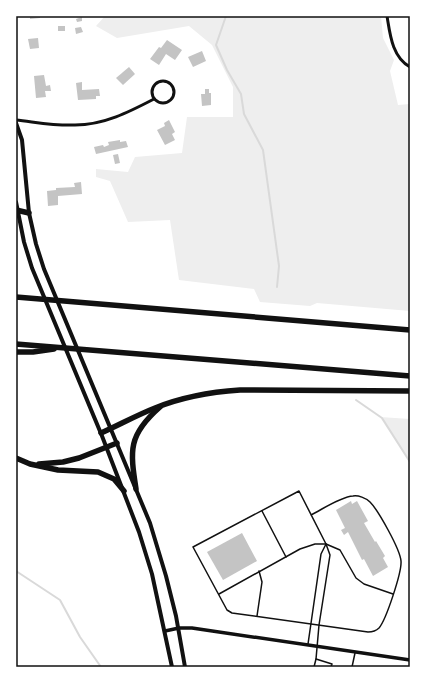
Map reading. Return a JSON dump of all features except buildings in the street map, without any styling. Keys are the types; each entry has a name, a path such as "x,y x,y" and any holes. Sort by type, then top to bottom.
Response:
{"highway":[{"path":"17,210 29,213"},
{"path":"16,297 410,330"},
{"path":"16,344 410,376"},
{"path":"16,352 33,352 65,348"},
{"path":"101,433 163,405 192,396 213,392 240,390 410,391"},
{"path":"136,489 131,461 135,440 148,418 163,405"},
{"path":"30,464 63,462 79,458 117,443"},
{"path":"16,458 30,464 58,470 98,472 114,479 124,490"}],"main road":[{"path":"16,122 22,140 29,213 36,244 44,269 150,523 166,576 179,628 185,667"},
{"path":"16,202 24,242 32,268 107,447 139,532 151,570 172,667"}],"street":[{"path":"387,16 390,38 397,55 410,67"},
{"path":"165,81 173,86 174,96 169,102 160,103 154,99 152,90 156,84 165,81"},
{"path":"16,122 64,125 86,124 120,116 154,99"},
{"path":"165,631 179,628 192,628 410,660"}],"lane":[{"path":"311,515 344,498 349,497 358,497 369,501 379,514 401,560 399,579 382,622 378,629 373,632 319,624 232,613 227,610 193,548 299,491 330,555 319,624 314,667"},
{"path":"262,511 286,557"},
{"path":"218,594 300,549 315,544 326,544 340,550 356,578 364,584 393,594"},
{"path":"308,644 321,554 326,544"},
{"path":"257,616 262,582 259,572"},
{"path":"352,667 355,651"},
{"path":"316,659 332,664 331,667"}],"shaded area":[{"path":"105,16 381,16 383,38 394,60 390,71 398,105 410,104 410,311 317,303 310,306 260,302 254,289 179,280 170,220 128,222 110,181 96,177 96,169 128,172 135,157 182,153 187,117 233,117 233,87 212,45 189,26 117,38 96,26"},
{"path":"380,417 410,419 410,463"}],"waterway":[{"path":"226,16 216,45 227,70 241,94 244,114 263,150 279,266 277,287"},
{"path":"356,400 382,418 410,462"},
{"path":"16,571 60,600 80,637 101,667"}]}
